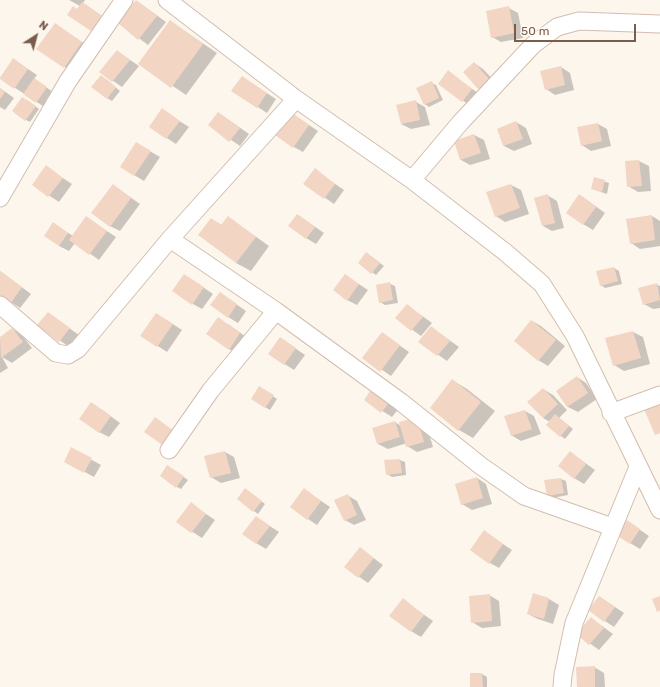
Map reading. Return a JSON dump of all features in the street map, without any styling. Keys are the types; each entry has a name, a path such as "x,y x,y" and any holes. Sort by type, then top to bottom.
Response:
{"street":[{"path":"0,198 68,81 124,0"},
{"path":"167,0 296,99 412,180 506,252 542,284 575,336 611,413 660,510"},
{"path":"412,180 460,123 528,51 557,27 580,21 660,24"},
{"path":"0,305 56,353 68,355 78,349 170,239 296,99"},
{"path":"170,239 276,311 401,402 481,466 524,496 612,527"},
{"path":"169,450 211,390 276,311"},
{"path":"611,413 660,395"},
{"path":"562,687 563,675 574,624 612,527 638,467"}],"building":[{"path":"136,0 157,16 138,40 118,23"},
{"path":"82,2 105,18 94,33 67,15 73,6 77,9"},
{"path":"509,6 514,33 491,38 486,11"},
{"path":"170,20 203,44 171,88 138,64"},
{"path":"55,23 82,42 64,68 36,49"},
{"path":"117,50 130,60 112,82 99,72"},
{"path":"13,58 28,69 14,89 0,79"},
{"path":"474,62 489,79 478,89 463,72"},
{"path":"561,66 565,85 545,90 540,71"},
{"path":"448,70 472,89 462,102 438,84"},
{"path":"101,75 116,87 107,99 91,87"},
{"path":"242,76 267,93 257,108 231,91"},
{"path":"34,78 47,87 36,103 23,94"},
{"path":"432,81 439,98 424,105 416,88"},
{"path":"0,88 5,92 0,99"},
{"path":"22,97 36,106 25,121 12,111"},
{"path":"416,100 420,120 401,124 396,105"},
{"path":"162,108 180,121 166,139 149,127"},
{"path":"218,112 240,128 229,142 208,125"},
{"path":"291,112 309,125 293,148 275,135"},
{"path":"516,121 523,139 503,146 497,129"},
{"path":"598,123 602,141 581,146 577,127"},
{"path":"474,134 481,153 460,160 454,141"},
{"path":"136,142 151,151 134,176 120,167"},
{"path":"639,160 642,186 627,187 625,161"},
{"path":"46,165 63,178 48,197 32,185"},
{"path":"315,168 335,184 324,199 303,184"},
{"path":"594,177 605,180 602,192 591,189"},
{"path":"113,184 131,198 110,227 91,213"},
{"path":"511,184 520,208 495,217 486,192"},
{"path":"548,194 555,223 542,226 534,198"},
{"path":"579,194 596,207 583,225 566,213"},
{"path":"297,214 315,227 306,239 288,226"},
{"path":"652,215 655,240 630,244 626,219"},
{"path":"86,216 107,231 89,255 69,240"},
{"path":"228,216 256,237 236,263 198,235 211,218 221,225"},
{"path":"53,222 68,233 59,246 44,236"},
{"path":"366,252 380,263 371,274 358,263"},
{"path":"614,267 618,281 600,286 596,271"},
{"path":"0,271 22,287 10,304 0,296"},
{"path":"184,274 204,287 192,305 172,291"},
{"path":"345,274 359,284 347,301 333,290"},
{"path":"390,282 393,300 379,303 376,285"},
{"path":"657,283 660,300 643,305 638,288"},
{"path":"220,292 237,304 228,318 210,305"},
{"path":"407,304 423,317 411,331 395,318"},
{"path":"48,312 70,328 59,342 37,325"},
{"path":"156,313 173,324 157,347 140,336"},
{"path":"218,317 240,333 229,350 206,334"},
{"path":"531,320 556,340 538,361 514,341"},
{"path":"431,326 450,341 437,356 418,342"},
{"path":"12,328 23,342 1,358 0,337"},
{"path":"633,331 641,358 613,366 605,338"},
{"path":"382,332 400,345 380,372 362,358"},
{"path":"280,337 296,348 284,365 268,354"},
{"path":"577,376 588,393 567,407 556,391"},
{"path":"452,379 481,402 458,431 430,408"},
{"path":"259,386 274,395 265,408 251,399"},
{"path":"373,387 391,400 381,413 364,400"},
{"path":"543,388 558,404 543,418 527,402"},
{"path":"660,401 660,433 655,435 644,409"},
{"path":"91,402 111,416 99,433 79,419"},
{"path":"525,410 532,429 511,436 504,416"},
{"path":"555,414 569,426 560,437 546,425"},
{"path":"155,417 174,431 164,446 144,432"},
{"path":"417,417 424,442 406,447 399,422"},
{"path":"395,421 400,437 377,444 372,428"},
{"path":"71,447 92,458 84,473 64,462"},
{"path":"225,451 231,473 210,478 204,456"},
{"path":"570,451 586,464 574,479 558,466"},
{"path":"400,459 402,473 386,475 384,460"},
{"path":"167,465 184,476 176,488 160,476"},
{"path":"477,477 483,498 461,505 455,484"},
{"path":"561,478 564,493 547,496 544,480"},
{"path":"245,488 262,501 253,512 237,499"},
{"path":"304,488 321,501 307,520 290,507"},
{"path":"348,494 357,515 344,521 334,500"},
{"path":"191,502 206,514 191,533 176,522"},
{"path":"256,516 270,526 256,544 242,534"},
{"path":"627,520 640,529 630,544 616,535"},
{"path":"484,530 503,544 489,564 470,550"},
{"path":"360,547 374,558 358,578 344,567"},
{"path":"533,593 549,598 544,619 527,614"},
{"path":"490,594 492,621 471,623 469,596"},
{"path":"599,596 615,607 604,622 588,610"},
{"path":"660,596 660,611 657,612 652,599"},
{"path":"403,598 424,615 411,632 389,616"},
{"path":"591,617 604,628 589,645 576,634"},
{"path":"595,666 595,687 577,687 576,667"},
{"path":"470,673 482,673 483,687 470,687"}]}
